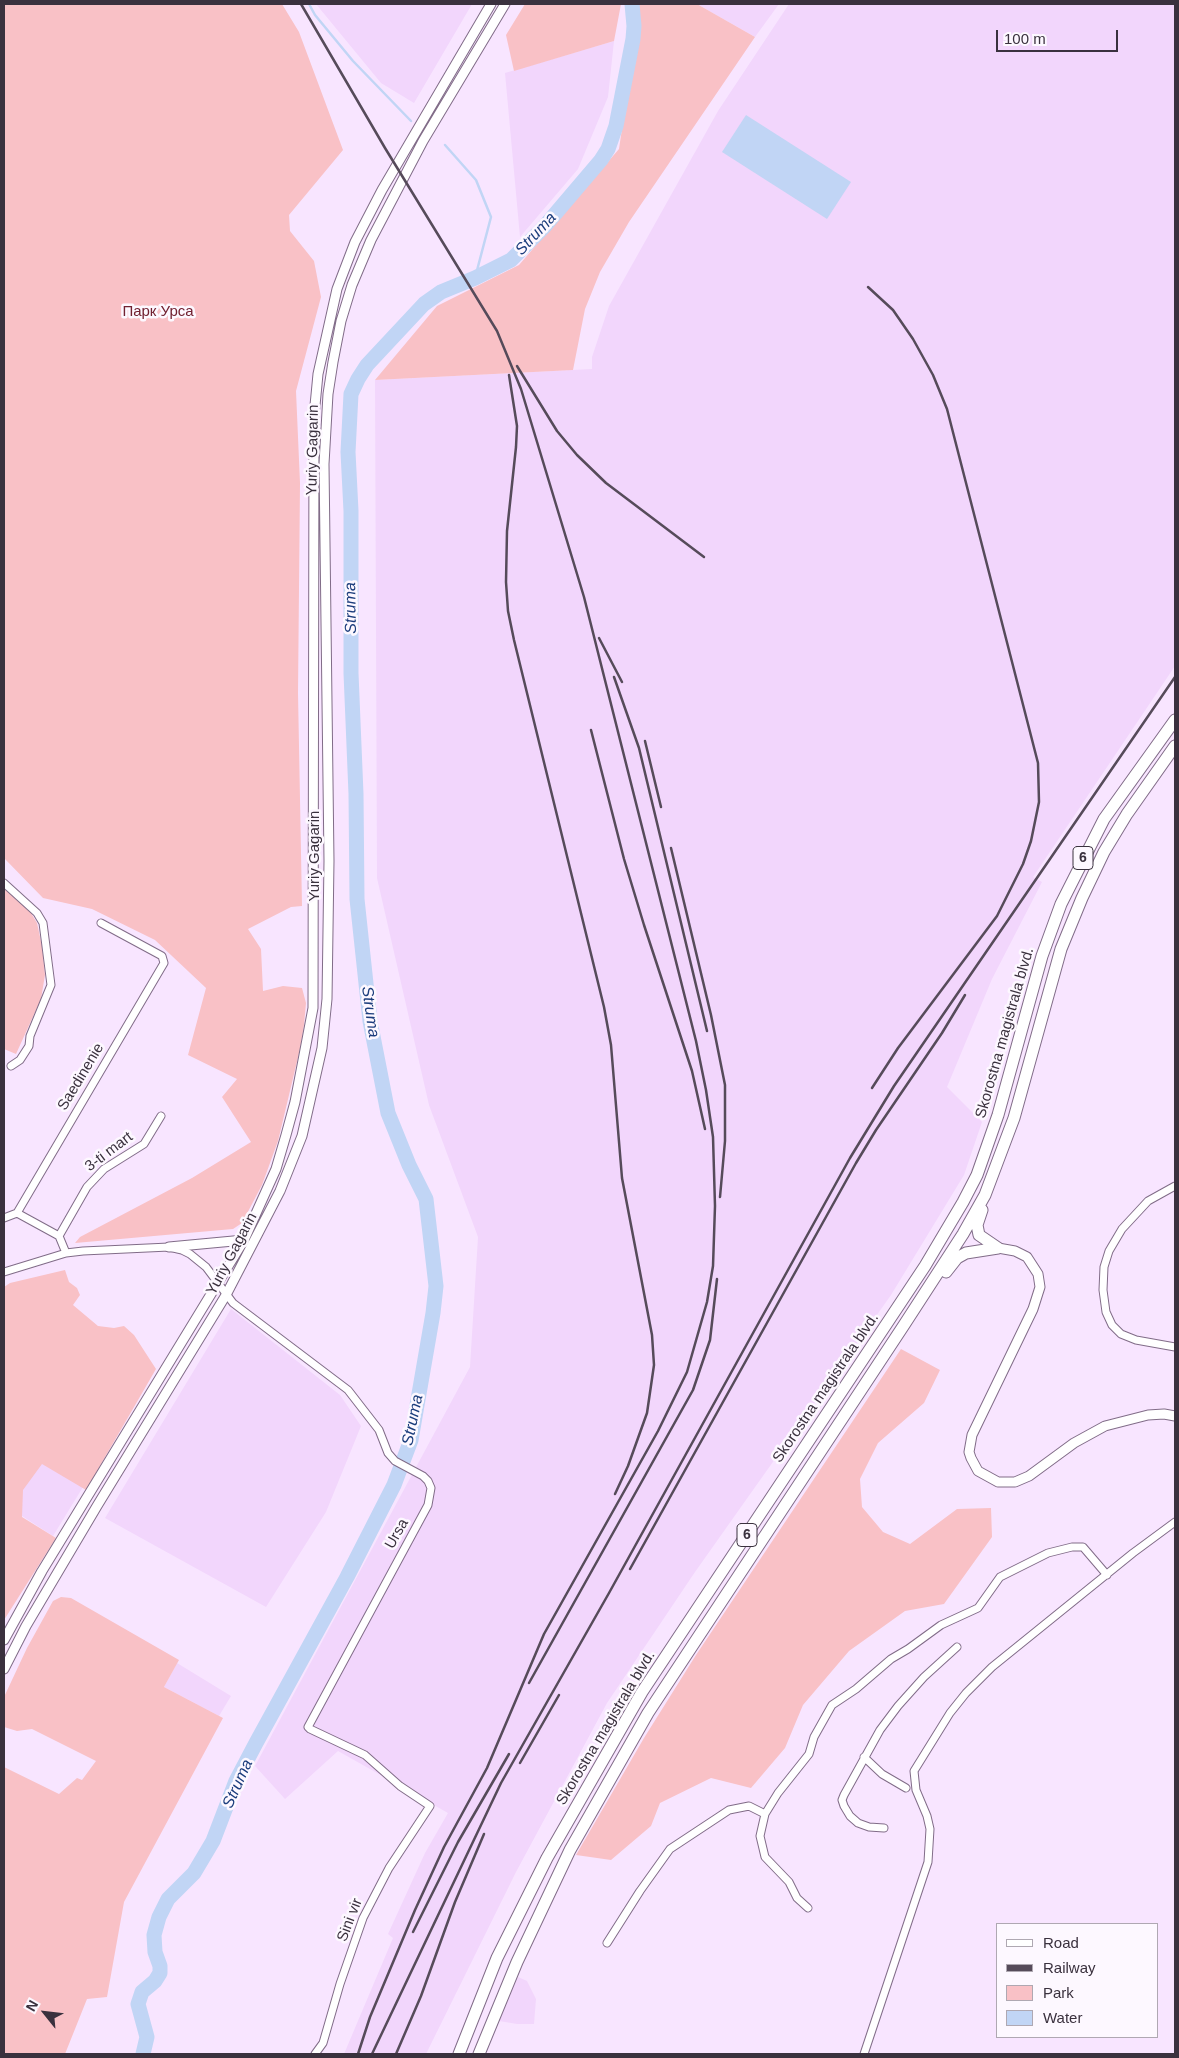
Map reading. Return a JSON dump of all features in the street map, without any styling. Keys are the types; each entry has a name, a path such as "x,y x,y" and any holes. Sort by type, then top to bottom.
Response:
{"highway":[{"name":"Skorostna magistrala blvd.","path":"459,2054 497,1958 547,1858 642,1692 925,1266 964,1202 989,1143 1042,956 1054,921 1082,859 1104,819 1175,720"},
{"name":"Skorostna magistrala blvd.","path":"479,2054 517,1962 570,1850 648,1713 904,1325 963,1234 985,1196 1014,1118 1061,949 1104,852 1127,814 1175,746"},
{"path":"994,1175 979,1220 978,1230 982,1238 998,1248"},
{"path":"904,1325 961,1255 970,1251 998,1248"}],"street":[{"name":"Yuriy Gagarin","path":"4,1640 42,1571 244,1240 276,1169 296,1102 313,1008 314,416 318,374 325,335 337,289 355,242 382,190 491,4"},
{"name":"Yuriy Gagarin","path":"4,1669 26,1626 92,1514 226,1295 268,1216 292,1165 310,1106 323,1039 327,998 329,871 324,464 328,394 342,321 352,285 371,240 423,141 505,4"},
{"path":"4,883 38,914 43,923 51,985 30,1036 29,1046 20,1060 11,1066"},
{"name":"Saedinenie","path":"17,1213 164,963 162,956 102,923"},
{"name":"3-ti mart","path":"59,1236 87,1187 104,1169 144,1144 161,1116"},
{"path":"1175,1186 1148,1202 1122,1228 1104,1267 1103,1290 1106,1312 1112,1324 1121,1334 1136,1340 1175,1347"},
{"path":"4,1218 17,1213 59,1236 66,1253"},
{"path":"4,1272 66,1253 244,1240"},
{"name":"Ursa","path":"168,1247 190,1254 206,1267 233,1303 348,1390 379,1430 388,1453 395,1461 423,1476 428,1481 431,1488 428,1505 308,1727 365,1755 389,1777 430,1806"},
{"path":"998,1248 1015,1251 1027,1258 1038,1274 1040,1287 1033,1309 972,1435 969,1452 978,1471 998,1482 1015,1482 1022,1480 1074,1443 1104,1426 1148,1415 1164,1414 1175,1416"},
{"path":"864,2054 928,1862 930,1829 927,1816 916,1790 914,1772 950,1713 966,1693 992,1667 1175,1522"},
{"path":"808,1908 797,1898 789,1882 765,1857 760,1836 765,1814 778,1793 809,1754 814,1737 832,1705 941,1625 978,1608 1000,1577 1048,1553 1072,1547 1083,1547 1107,1574"},
{"path":"884,1828 869,1827 858,1823 850,1816 844,1806 842,1800 844,1795 880,1730 898,1706 924,1677 957,1647"},
{"path":"864,1757 882,1774 906,1788"},
{"name":"Sini vir","path":"316,2054 325,2037 340,1984 364,1918 389,1868 430,1806"},
{"path":"607,1943 640,1891 670,1849 729,1810 748,1806 765,1814"}],"shaded area":[{"path":"316,4 472,4 414,103 381,83"},
{"path":"697,4 779,4 755,37"},
{"path":"789,4 1175,4 1175,666 1033,877 1042,882 992,979 947,1087 982,1122 964,1175 891,1295 695,1572 607,1703 516,1872 426,2054 344,2054 393,1938 388,1934 425,1853 448,1813 338,1751 285,1799 255,1766 470,1367 478,1237 429,1105 377,878 375,380 592,369 592,357 609,306 718,111"},
{"path":"614,41 608,97 578,169 520,237 505,73"},
{"path":"231,1309 340,1395 361,1426 326,1512 266,1607 105,1518"},
{"path":"38,1461 83,1487 53,1536 19,1514 20,1488"},
{"path":"177,1663 231,1696 219,1716 164,1687"},
{"path":"518,1977 527,1981 536,1999 534,2024 499,2021"}],"green space":[{"name":"Парк Урса","path":"4,4 282,4 299,32 343,150 289,215 290,231 314,261 321,297 296,391 300,483 298,693 302,906 291,907 248,929 261,949 263,991 283,986 302,988 306,1003 304,1025 278,1141 262,1185 242,1223 233,1229 75,1243 80,1237 192,1178 251,1142 222,1097 237,1079 188,1055 206,988 155,940 92,909 43,898 4,858"},
{"path":"525,4 621,4 614,41 514,71 506,35"},
{"path":"637,4 697,4 755,37 629,222 600,272 585,309 573,370 375,380 437,306 519,265 619,149 638,19"},
{"path":"4,887 31,913 37,923 45,975 41,999 16,1054 4,1049"},
{"path":"65,1270 69,1282 77,1288 80,1295 73,1305 98,1326 114,1328 124,1326 134,1335 156,1369 86,1490 42,1464 23,1490 22,1517 56,1538 4,1620 4,1287 10,1283"},
{"path":"901,1349 940,1370 924,1403 878,1443 860,1479 862,1507 883,1532 910,1544 957,1509 991,1508 992,1537 944,1604 905,1611 849,1651 803,1705 785,1748 751,1788 711,1778 660,1803 651,1826 611,1860 576,1855 644,1738 696,1655"},
{"path":"61,1597 71,1598 179,1660 164,1687 223,1718 124,1902 107,1997 87,1999 65,2054 4,2054 4,1767 59,1794 77,1778 82,1780 96,1761 32,1729 17,1731 4,1727 4,1697 27,1648 53,1601"}],"water":[{"path":"746,115 851,182 827,219 722,152"}],"waterway":[{"path":"309,4 315,15 353,61 411,121"},
{"name":"Struma","path":"143,2054 147,2037 138,2004 142,1992 155,1981 160,1973 160,1966 155,1952 154,1935 159,1917 168,1899 194,1873 213,1841 236,1781 347,1577 394,1485 411,1440 433,1313 436,1286 426,1199 409,1165 388,1113 370,1021 357,899 356,794 351,673 351,511 348,452 351,394 367,365 424,304 441,292 511,260 544,227 601,160 608,149 616,126 633,39 632,4"},
{"path":"445,145 476,180 491,217 475,278"}],"railway":[{"path":"301,4 385,148 497,331 521,389 584,597 696,1041 713,1137 715,1206 713,1266 707,1302 687,1372 658,1431 544,1634 487,1768 444,1847 415,1910 370,2017 358,2054"},
{"path":"868,287 893,310 913,339 933,375 947,409 1038,763 1039,802 1031,841 1023,864 997,916 898,1048 872,1088"},
{"path":"517,366 557,431 577,455 606,483 704,557"},
{"path":"509,375 517,426 507,531 506,582 508,611 604,1007 611,1045 622,1178 652,1335 654,1365 647,1413 628,1466 615,1494"},
{"path":"599,638 622,682"},
{"path":"614,677 639,748 707,1031"},
{"path":"372,2054 501,1783 609,1593 850,1158 894,1086 1175,677"},
{"path":"591,730 624,859 692,1071 705,1129"},
{"path":"645,741 661,807"},
{"path":"671,848 711,1015 725,1085 725,1141 720,1197"},
{"path":"630,1569 856,1163 965,995"},
{"path":"529,1683 693,1390 710,1340 717,1279"},
{"path":"520,1763 559,1695"},
{"path":"413,1932 458,1842 509,1754"},
{"path":"396,2054 421,1996 455,1902 484,1834"}]}
